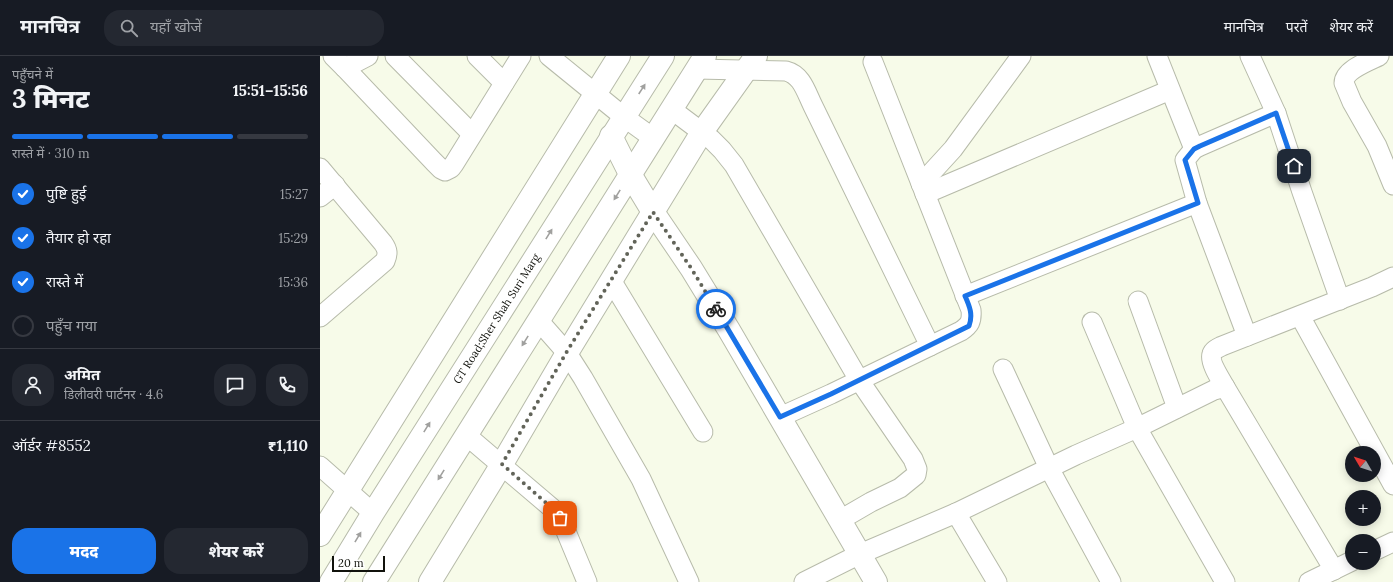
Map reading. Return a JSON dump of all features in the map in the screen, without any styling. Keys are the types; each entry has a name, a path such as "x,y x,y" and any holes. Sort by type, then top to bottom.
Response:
{"main road":[{"path":"320,535 619,56"},
{"name":"GT Road;Sher Shah Suri Marg","path":"331,582 373,513 663,56"},
{"path":"374,582 701,62"},
{"path":"430,582 502,464 566,353 702,132 751,63"},
{"path":"611,136 630,174 726,324 876,582"}],"street":[{"path":"339,62 368,56"},
{"path":"395,56 472,134"},
{"path":"477,56 504,83"},
{"path":"339,62 441,169 445,171 451,168 521,56"},
{"path":"549,56 624,117 653,138"},
{"path":"923,189 1021,56"},
{"path":"1157,56 1194,149"},
{"path":"1250,56 1276,113 1340,300"},
{"path":"1379,56 1348,74 1344,79 1344,83 1352,102 1376,146 1393,185"},
{"path":"701,62 751,63 786,71 798,76 930,346"},
{"path":"780,417 969,326 972,318 971,310 873,62"},
{"path":"923,189 1170,90"},
{"path":"671,109 702,132 722,150 734,165 859,380 913,459 917,469 916,475 912,480 840,520"},
{"path":"1247,336 1198,203 1185,160 1194,149 1276,113"},
{"path":"320,168 386,247 387,256 385,261 320,317"},
{"path":"320,198 335,185"},
{"path":"965,296 1198,203"},
{"path":"1334,570 1225,387 1211,358 1212,354 1222,346 1340,300 1393,277"},
{"path":"611,280 703,432"},
{"path":"1138,301 1177,408"},
{"path":"1300,316 1393,484"},
{"path":"538,320 566,353 583,378 641,479 688,582"},
{"path":"1092,322 1137,428 1225,582"},
{"path":"1003,369 1049,468 1111,582"},
{"path":"804,582 860,554 956,513 1214,390 1225,387"},
{"path":"466,435 502,464 553,509 560,518 587,582"},
{"path":"320,466 373,513"},
{"path":"956,513 997,582"},
{"path":"1381,548 1393,542"},
{"path":"1309,582 1345,564"}],"way so far":[{"path":"560,518 553,509 502,464 566,353 653,212 691,268 716,309"}],"route":[{"path":"716,309 780,417 831,394 969,326 972,318 971,310 965,296 1198,203 1185,160 1194,149 1200,146 1276,113 1294,166"}]}
